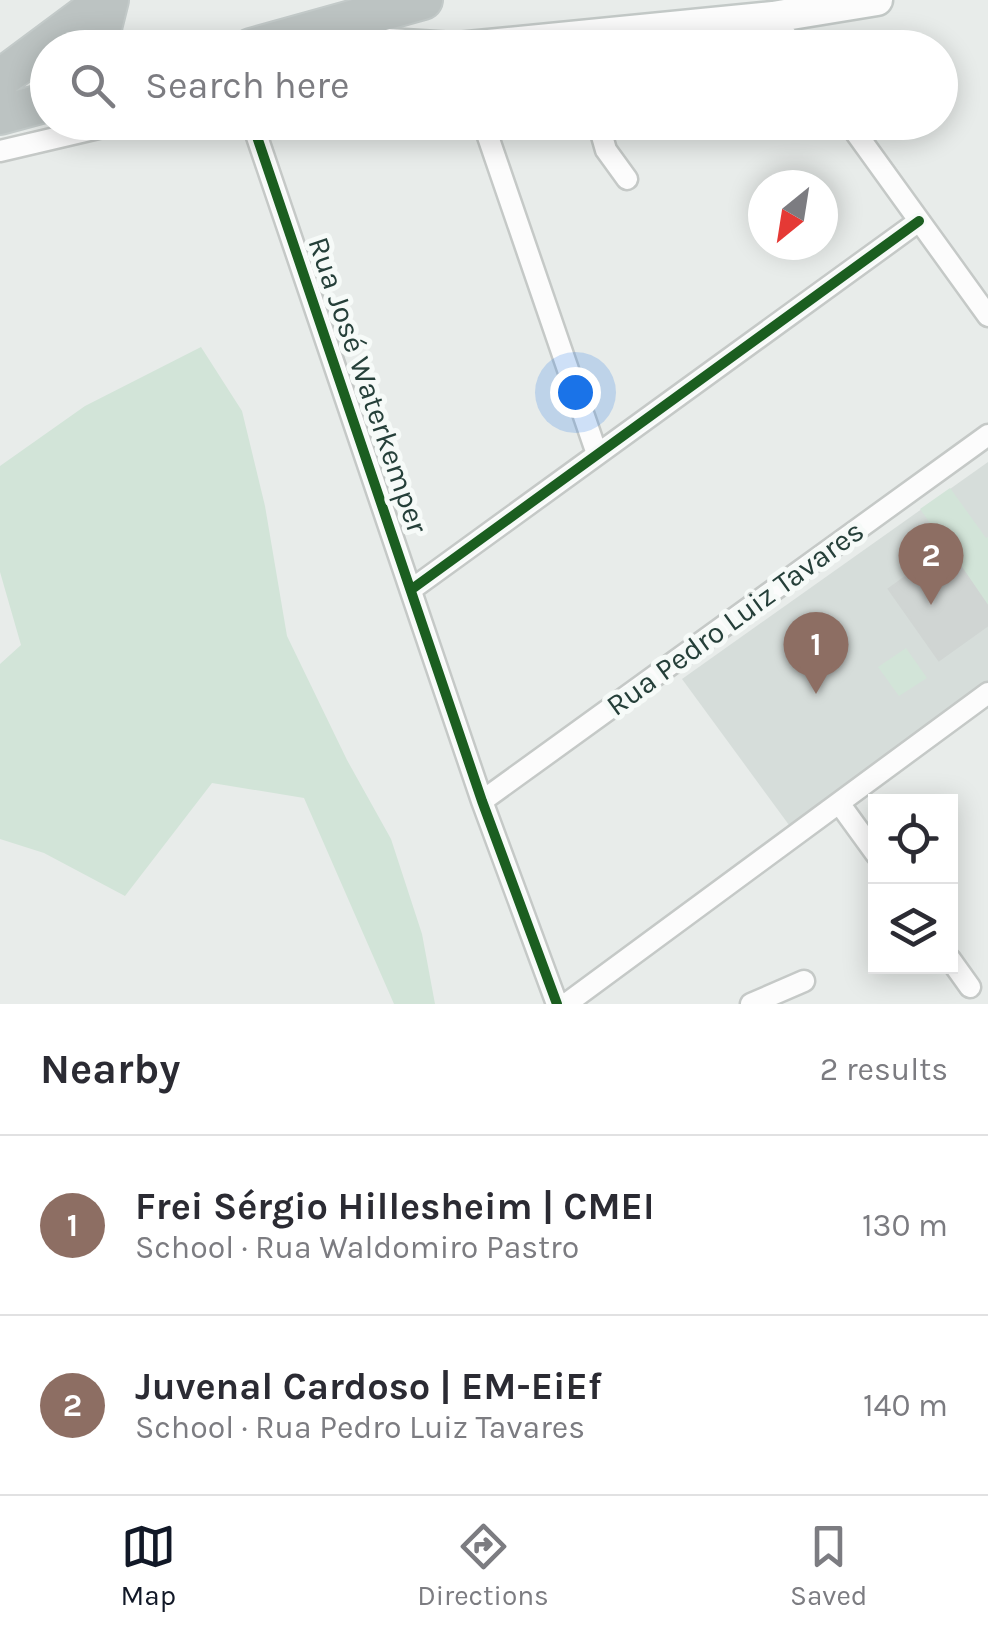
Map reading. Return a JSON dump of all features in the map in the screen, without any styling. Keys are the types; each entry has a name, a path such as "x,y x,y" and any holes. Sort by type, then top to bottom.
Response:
{"highway":[{"path":"102,30 108,0"},
{"path":"68,30 108,0"},
{"path":"294,29 423,0"},
{"path":"0,80 30,58"},
{"path":"0,115 30,107"}],"street":[{"path":"640,30 773,17 877,0"},
{"path":"773,17 782,30"},
{"path":"0,151 50,140"},
{"name":"Rua José Waterkemper","path":"258,140 482,801 557,1004"},
{"path":"489,140 597,454"},
{"path":"603,140 627,179"},
{"path":"861,140 988,316"},
{"path":"412,589 919,221"},
{"name":"Rua Pedro Luiz Tavares","path":"482,801 988,435"},
{"path":"566,1004 988,693"},
{"path":"839,803 868,843"},
{"path":"958,970 970,987"},
{"path":"751,1004 804,981"}],"shaded area":[{"path":"988,462 988,683 789,825 682,679"}],"green space":[{"path":"201,347 242,411 265,506 287,636 347,760 391,839 422,934 435,1004 394,1004 304,798 212,783 125,896 44,853 0,839 0,664 21,645 0,572 0,466 85,406"},
{"path":"950,488 988,537 988,605 920,509"},
{"path":"906,648 927,678 899,696 878,667"}],"building":[{"path":"947,547 988,607 988,625 939,660 889,589"}],"cycle path":[{"path":"258,140 482,801 557,1004"},
{"path":"412,589 919,221"}],"place":[{"name":"Juvenal Cardoso | EM-EiEf","path":"931,605"},
{"name":"Frei Sérgio Hillesheim | CMEI","path":"816,694"}]}
